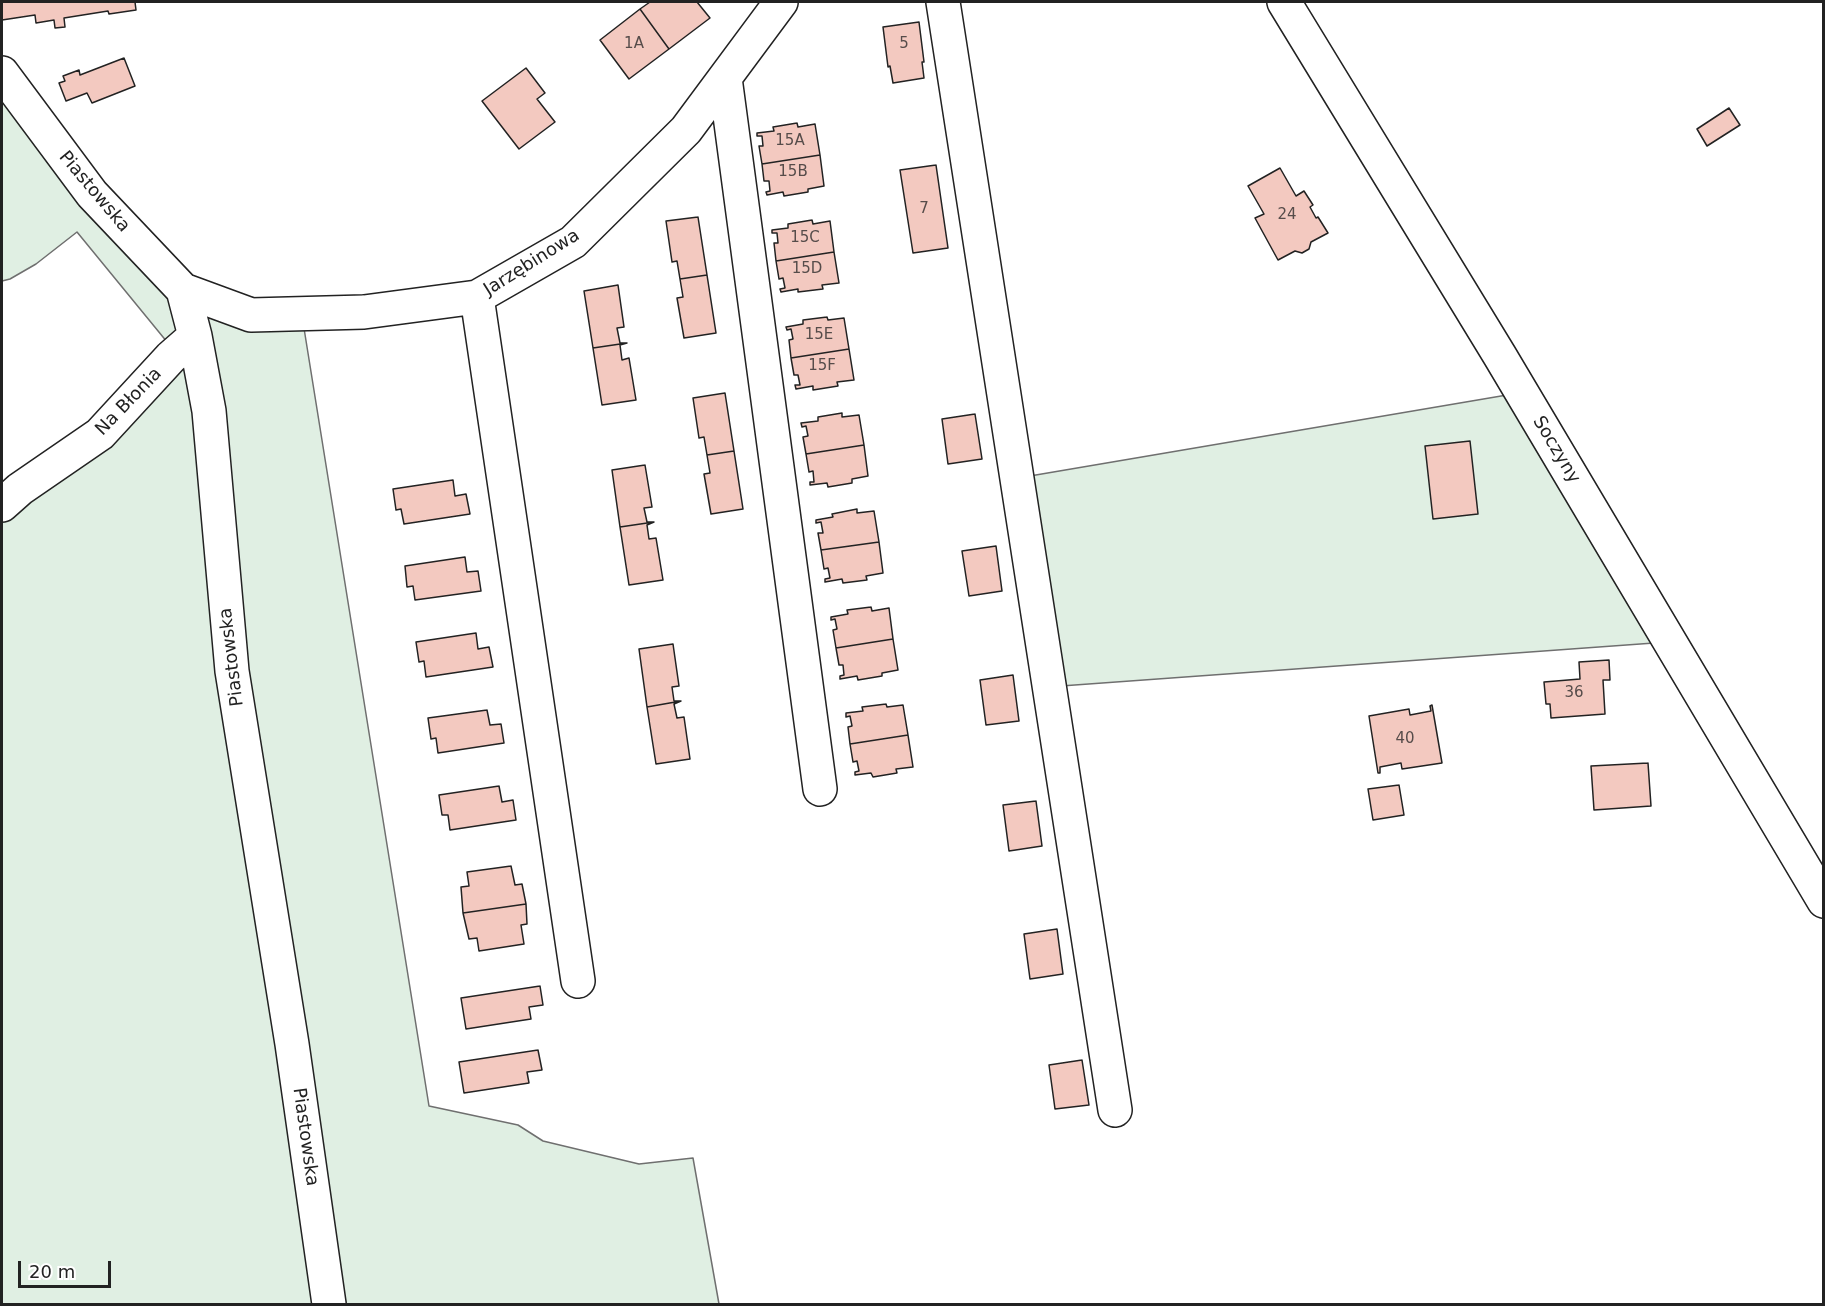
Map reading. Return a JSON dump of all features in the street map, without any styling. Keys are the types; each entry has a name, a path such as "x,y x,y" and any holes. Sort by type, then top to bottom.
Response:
{"street":[{"path":"943,2 1114,1110"},
{"name":"Soczyny","path":"1284,2 1500,356 1824,901"},
{"name":"Jarzębinowa","path":"183,290 251,315 364,312 477,297 573,242 686,130 725,78 772,5"},
{"name":"Piastowska","path":"2,73 92,194 183,290 195,336 209,411 232,670 292,1044 329,1305"},
{"path":"725,78 820,789"},
{"path":"477,297 578,981"},
{"name":"Na Błonia","path":"2,505 20,489 100,434 171,357 195,336"}],"green space":[{"path":"2,86 175,293 186,335 172,348 77,232 36,264 2,281"},
{"path":"194,300 303,322 429,1106 518,1125 543,1141 639,1164 693,1158 719,1304 336,1304"},
{"path":"190,349 318,1304 2,1304 2,515"},
{"path":"1507,395 1654,643 1061,686 1024,477"}],"building":[{"path":"2,2 135,2 136,10 109,14 108,11 64,18 65,27 55,28 54,20 36,23 35,15 2,20"},
{"path":"650,2 697,2 710,18 669,49 640,9"},
{"path":"640,9 669,49 629,79 600,40"},
{"path":"919,22 924,78 893,83 890,66 888,67 883,27"},
{"path":"124,58 135,86 92,103 87,93 66,101 59,83 65,81 63,76 79,70 80,75"},
{"path":"526,68 545,93 537,99 555,122 519,149 482,101"},
{"path":"1729,108 1740,125 1707,146 1697,129"},
{"path":"797,123 798,127 815,124 820,155 762,164 759,146 763,146 762,136 757,136 757,133 774,131 773,127"},
{"path":"820,155 824,186 808,189 808,192 784,196 783,192 767,195 766,192 770,191 769,181 764,181 762,164"},
{"path":"936,165 948,248 913,253 900,170"},
{"path":"1280,168 1296,196 1304,191 1313,205 1310,207 1316,218 1318,217 1328,233 1311,242 1309,249 1302,253 1295,251 1278,260 1255,218 1264,214 1248,186"},
{"path":"698,217 707,275 680,279 677,261 672,262 666,221"},
{"path":"812,220 813,224 830,221 834,252 776,261 774,243 778,243 777,233 772,233 772,230 788,228 788,224"},
{"path":"834,252 839,283 822,285 823,289 781,292 780,289 785,288 783,278 779,279 776,261"},
{"path":"707,275 716,333 684,338 677,298 683,297 680,279"},
{"path":"618,285 624,327 617,328 620,343 627,343 593,348 584,291"},
{"path":"827,317 828,320 844,318 849,349 791,358 789,340 793,339 791,329 787,330 786,327 803,324 803,320"},
{"path":"627,343 620,345 622,360 629,358 636,400 602,405 593,348"},
{"path":"849,349 854,380 837,382 838,386 813,390 813,386 796,389 795,385 800,385 798,375 794,375 791,358"},
{"path":"725,393 734,451 707,455 704,437 699,438 693,398"},
{"path":"842,413 842,417 859,415 864,445 806,454 803,437 808,436 806,426 802,427 801,423 818,421 818,417"},
{"path":"975,414 982,459 948,464 942,419"},
{"path":"1470,441 1478,514 1433,519 1425,446"},
{"path":"864,445 868,476 852,479 852,483 828,487 827,483 810,485 810,482 814,482 813,471 809,472 806,454"},
{"path":"734,451 743,509 711,514 704,474 710,473 707,455"},
{"path":"645,465 652,507 644,508 647,522 654,522 620,527 612,470"},
{"path":"453,480 455,496 466,494 470,514 404,524 401,509 396,510 393,489"},
{"path":"857,509 857,513 874,511 879,542 821,550 818,533 823,533 821,522 816,523 816,520"},
{"path":"654,522 647,525 649,539 656,538 663,580 629,585 620,527"},
{"path":"879,542 883,573 866,576 867,580 843,583 842,579 825,582 825,579 830,578 828,568 824,569 821,550"},
{"path":"996,546 1002,591 969,596 962,551"},
{"path":"465,557 467,572 478,571 481,591 415,600 413,586 407,587 405,566"},
{"path":"871,607 872,611 889,608 893,639 836,648 833,630 837,629 835,619 831,620 831,617 848,614 847,610"},
{"path":"476,633 478,649 489,647 493,667 426,677 424,661 419,662 416,642"},
{"path":"893,639 898,670 882,673 882,676 858,680 857,676 840,679 840,676 844,675 843,665 839,665 836,648"},
{"path":"673,644 679,686 672,687 674,701 681,701 647,707 639,649"},
{"path":"1609,660 1610,680 1603,680 1605,714 1551,718 1550,704 1546,704 1544,682 1580,679 1579,662"},
{"path":"1013,675 1019,721 986,725 980,680"},
{"path":"681,701 674,704 677,718 684,717 690,759 656,764 647,707"},
{"path":"886,704 887,707 903,705 908,735 850,744 848,727 852,726 850,716 846,717 846,713 863,711 862,707"},
{"path":"1432,705 1442,763 1402,769 1401,763 1380,767 1380,773 1378,773 1369,716 1409,709 1410,715 1431,711 1430,706"},
{"path":"487,710 490,725 501,724 504,743 438,753 436,738 431,739 428,718"},
{"path":"908,735 913,767 896,769 897,773 873,777 871,773 855,775 855,772 859,771 857,761 853,762 850,744"},
{"path":"1648,763 1651,806 1594,810 1591,766"},
{"path":"1399,785 1404,815 1373,820 1368,789"},
{"path":"499,786 502,802 513,800 516,820 450,830 448,815 442,815 439,795"},
{"path":"1036,801 1042,846 1009,851 1003,805"},
{"path":"511,866 515,885 522,884 526,904 463,913 461,887 469,886 467,872"},
{"path":"526,904 527,924 521,925 524,944 479,951 477,938 469,939 463,913"},
{"path":"1057,929 1063,974 1030,979 1024,934"},
{"path":"540,986 543,1005 529,1007 531,1019 466,1029 461,998"},
{"path":"538,1050 542,1070 527,1072 529,1083 464,1093 459,1062"},
{"path":"1082,1060 1089,1105 1055,1109 1049,1065"}]}
